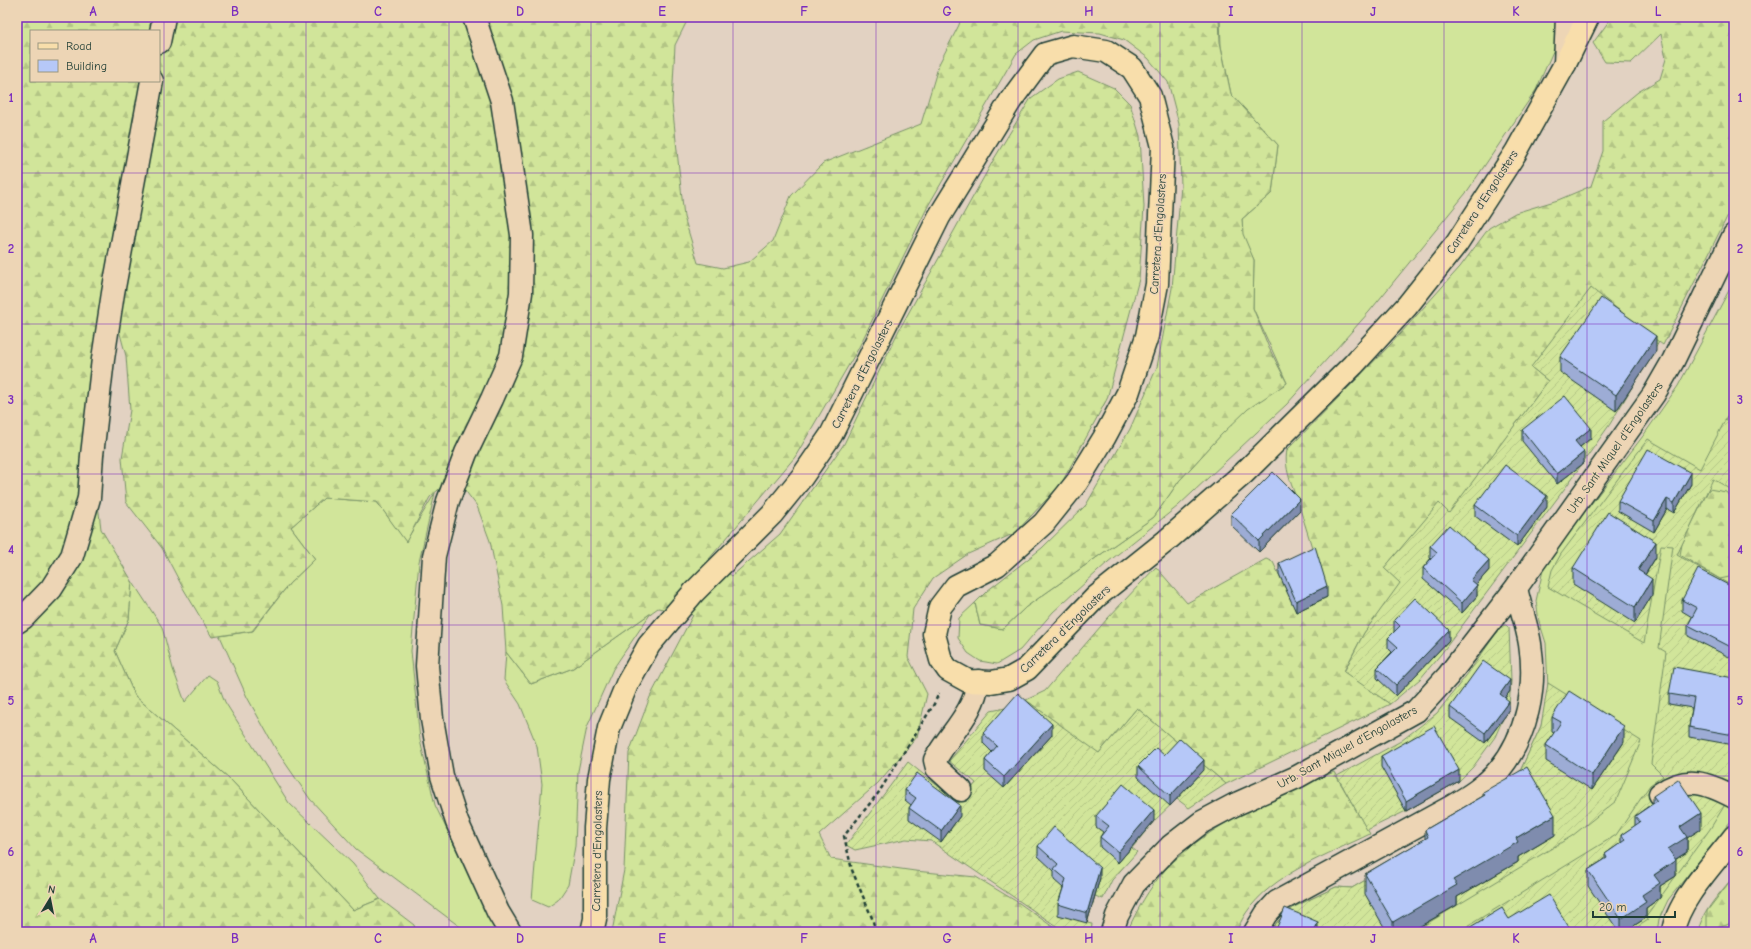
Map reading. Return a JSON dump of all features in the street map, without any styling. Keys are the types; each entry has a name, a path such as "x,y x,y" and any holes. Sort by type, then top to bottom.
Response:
{"main road":[{"name":"Carretera d'Engolasters","path":"592,932 595,919 595,828 598,786 609,728 627,684 649,645 694,592 772,514 802,477 827,441 939,217 1011,100 1045,54 1073,46 1106,51 1132,68 1150,96 1163,147 1157,284 1147,336 1128,393 1104,438 1077,482 1044,523 997,565 956,586 940,607 934,634 941,660 948,670 968,680 991,682 1009,679 1027,669 1096,597 1166,541 1244,473 1353,365 1408,306 1457,243 1516,152 1565,64 1588,17"},
{"path":"1673,932 1674,925 1684,901 1734,837"}],"street":[{"path":"160,37 164,17"},
{"path":"474,17 502,100 522,235 521,293 511,356 466,453 448,500 434,556 427,666 432,719 442,776 457,822 498,912 510,932"},
{"path":"1565,64 1567,17"},
{"path":"17,622 23,618 51,589 72,556 89,498 92,455 103,359 113,293 152,82"},
{"name":"Urb. Sant Miquel d'Engolasters","path":"1112,932 1117,916 1134,884 1171,846 1202,822 1234,805 1297,777 1416,711 1448,676 1516,588 1654,394 1673,361 1734,235"},
{"path":"1255,932 1266,914 1277,902 1451,808 1474,792 1499,770 1514,748 1524,728 1529,705 1531,682 1530,645 1516,588"},
{"path":"961,790 937,768 935,760 967,713 977,694 978,681"},
{"path":"1660,794 1672,786 1683,782 1703,783 1734,797"}],"path":[{"path":"876,932 872,918 852,870 844,836 879,792 930,711 948,670"}],"green space":[{"path":"17,17 689,17 675,45 672,103 684,217 698,263 723,268 749,262 773,241 791,196 823,163 921,124 939,64 959,25 961,17 1219,17 1220,42 1231,94 1278,145 1272,193 1242,219 1243,234 1254,260 1253,308 1269,348 1287,383 1248,409 1222,434 1179,481 1154,517 1026,607 1003,629 980,625 975,603 987,591 1042,548 1086,505 1130,429 1157,367 1172,288 1181,186 1179,124 1168,82 1148,58 1124,40 1100,33 1061,31 1034,40 1016,54 928,206 858,349 795,457 709,559 732,576 780,534 844,444 899,330 994,159 1031,98 1058,79 1078,72 1114,88 1130,104 1140,136 1144,207 1139,279 1107,399 1061,484 1015,533 968,554 933,578 913,609 908,657 927,694 917,737 878,783 819,835 831,859 915,871 976,877 1019,903 1060,932 612,932 624,870 629,753 650,697 693,615 658,608 573,668 531,684 506,652 503,606 490,541 477,506 454,476 430,497 406,542 377,502 324,498 291,527 315,559 289,584 252,631 212,637 183,588 162,548 126,502 122,458 130,410 126,356 119,330 103,359 92,455 101,529 132,581 129,619 115,651 135,696 230,779 353,910 380,899 414,925 416,932 17,932"},
{"path":"1220,17 1568,17 1536,90 1466,193 1369,312 1287,404 1178,506 1108,562 1053,612 1020,650 997,664 980,661 968,653 958,638 959,618 975,603 980,625 1003,629 1026,607 1154,517 1179,481 1249,404 1287,383 1253,308 1254,260 1242,234 1242,219 1272,193 1278,145 1231,94 1221,46"},
{"path":"1612,17 1729,17 1731,26 1734,18 1734,203 1663,345 1659,342 1531,367 1548,381 1449,514 1439,504 1384,568 1401,583 1364,633 1344,671 1390,704 1226,784 1137,708 1099,753 978,840 1057,723 1026,700 1045,691 1107,619 1156,567 1187,603 1266,559 1273,562 1296,611 1327,597 1299,504 1290,481 1286,458 1287,450 1391,344 1460,267 1489,228 1515,213 1558,200 1591,186 1603,151 1603,121 1638,92 1660,79 1666,59 1661,34 1631,63 1605,62 1593,43"},
{"path":"1734,281 1734,817 1668,900 1659,919 1657,932 1271,932 1277,922 1294,907 1336,887 1352,888 1509,795 1541,726 1548,689 1546,643 1539,621 1536,601 1543,570 1549,559 1643,436 1678,386"},
{"path":"1591,288 1659,342 1610,424 1568,484 1441,654 1420,679 1390,704 1344,672 1364,633 1400,583 1384,568 1439,503 1449,513 1548,381 1531,367"},
{"path":"1734,403 1734,491 1713,479 1677,555 1734,587 1734,790 1710,829 1646,917 1648,920 1630,932 1458,932 1616,835 1650,785 1663,776 1651,764 1666,652 1659,648 1673,546 1661,545 1644,643 1548,587 1552,570 1561,554 1648,439 1700,469"},
{"path":"1709,489 1726,492 1734,502 1734,576 1720,579 1680,555 1682,544"},
{"path":"435,493 419,562 411,651 420,740 435,805 496,932 467,932 356,849 310,799 277,751 247,697 220,636 253,631 289,584 315,559 291,527 324,498 377,502 406,541"},
{"path":"132,581 162,627 173,669 185,702 208,675 217,681 225,702 289,803 353,864 380,899 353,910 230,779 135,696 115,651 129,619"},
{"path":"651,613 613,669 587,727 578,771 575,846 568,885 558,900 548,907 532,900 542,784 537,746 520,704 504,680 506,652 531,684 573,668"},
{"path":"1502,625 1506,625 1509,628 1511,681 1509,705 1495,737 1473,767 1459,781 1406,811 1367,830 1337,776 1401,741 1437,713 1469,672"},
{"path":"1548,683 1641,741 1616,801 1572,836 1413,932 1271,932 1277,922 1294,907 1336,887 1352,888 1509,795 1541,726"},
{"path":"1030,703 1099,753 1137,708 1226,784 1189,808 1177,799 1154,821 1132,848 1137,852 1112,880 1103,899 1095,896 1087,923 1092,924 1091,932 1065,932 931,841 906,839 855,850 846,845 908,762 959,803 976,783 949,761 991,711"},
{"path":"1334,772 1370,834 1302,866 1286,876 1257,899 1246,913 1236,932 1127,932 1144,900 1159,877 1183,853 1202,838 1266,802"},
{"path":"1734,876 1734,932 1698,932 1703,917 1708,909"},
{"path":"1734,876 1734,920 1727,925 1707,930 1707,911"}],"building":[{"path":"1601,298 1656,336 1616,395 1560,357"},
{"path":"1565,396 1591,428 1575,441 1584,452 1557,474 1522,430"},
{"path":"1648,449 1691,473 1674,503 1667,499 1654,521 1618,501"},
{"path":"1505,465 1547,496 1517,536 1475,505"},
{"path":"1273,472 1300,499 1259,541 1231,514"},
{"path":"1608,512 1656,542 1638,570 1652,579 1635,607 1573,568"},
{"path":"1449,525 1489,560 1471,580 1477,585 1462,603 1423,568 1437,552 1430,546"},
{"path":"1315,546 1327,586 1296,601 1279,563"},
{"path":"1698,569 1734,588 1734,641 1731,647 1688,625 1697,608 1682,600"},
{"path":"1415,598 1449,630 1396,685 1377,668 1398,647 1388,638 1400,626 1394,620"},
{"path":"1483,661 1510,680 1500,694 1509,701 1485,733 1450,707"},
{"path":"1674,667 1734,678 1734,735 1689,727 1694,698 1669,694"},
{"path":"1569,691 1624,726 1592,775 1546,745 1561,722 1552,717"},
{"path":"1018,693 1052,724 1004,777 985,760 997,746 983,733"},
{"path":"1434,726 1459,770 1406,801 1381,756"},
{"path":"1180,738 1204,760 1170,796 1138,766 1156,748 1164,755"},
{"path":"1527,767 1555,815 1516,838 1518,842 1453,880 1457,885 1393,922 1365,874 1428,837 1425,830 1485,795 1483,792"},
{"path":"917,773 960,805 941,831 909,808 916,798 905,790"},
{"path":"1678,779 1701,813 1680,827 1687,837 1668,849 1676,860 1654,875 1660,883 1642,895 1646,902 1621,919 1588,870 1607,858 1605,854 1625,840 1621,835 1640,822 1635,816 1657,801 1653,796"},
{"path":"1123,784 1154,810 1118,852 1100,837 1109,826 1096,816"},
{"path":"1054,827 1100,868 1087,913 1058,904 1066,879 1054,869 1058,864 1038,846"},
{"path":"1549,895 1572,932 1462,932 1502,908 1509,919"},
{"path":"1285,908 1318,922 1314,932 1275,932"}]}
